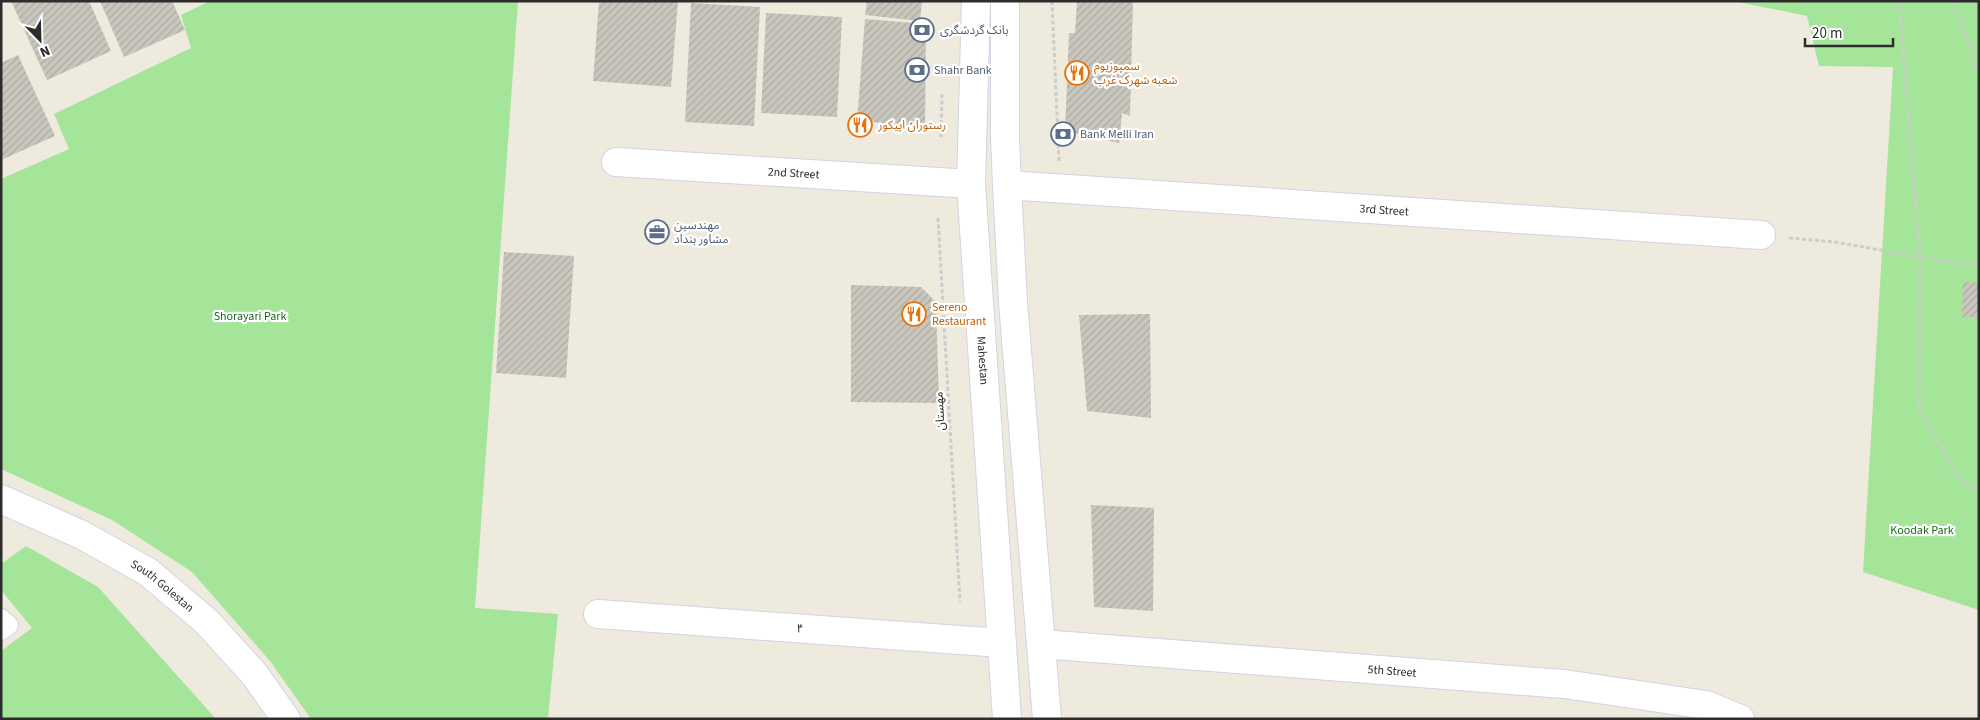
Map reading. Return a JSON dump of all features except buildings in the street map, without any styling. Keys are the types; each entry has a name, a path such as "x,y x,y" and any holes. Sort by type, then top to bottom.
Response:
{"street":[{"name":"Mahestan","path":"976,1 971,184 1006,719"},
{"path":"1005,1 1004,137 1006,185 1013,302 1047,719"},
{"name":"2nd Street","path":"616,162 1006,185"},
{"name":"3rd Street","path":"1006,185 1761,235"},
{"name":"South Golestan","path":"4,504 82,535 148,572 207,622 255,675 286,719"},
{"name":"۴","path":"598,614 1001,644 1042,644"},
{"name":"5th Street","path":"1042,644 1564,684 1706,706 1740,719"}],"lane":[{"path":"1,618 9,625 1,631"}],"path":[{"path":"1052,1 1059,162"},
{"path":"1899,1 1920,256 1919,408 1958,477 1979,491"},
{"path":"1954,1 1979,77"},
{"name":"مهستان","path":"938,218 960,602"},
{"path":"1761,235 1835,242 1979,266"}],"green space":[{"name":"Shorayari Park","path":"210,1 518,1 475,608 558,614 548,719 311,719 270,661 192,572 112,520 1,469 1,179 69,149 54,114 191,48 181,15"},
{"name":"Koodak Park","path":"1733,1 1979,1 1979,610 1863,572 1893,67 1819,66 1807,16"},
{"path":"26,546 98,587 216,719 1,719 1,651 32,628 1,590 1,564"}],"place":[{"name":"بانک گردشگری","path":"922,30"},
{"name":"Shahr Bank","path":"917,70"},
{"name":"سمپوزیوم شعبه شهرک غرب","path":"1077,73"},
{"name":"رستوران اپیکور","path":"860,125"},
{"name":"Bank Melli Iran","path":"1063,134"},
{"name":"مهندسین مشاور بنداد","path":"657,232"},
{"name":"Sereno Restaurant","path":"914,314"}]}
